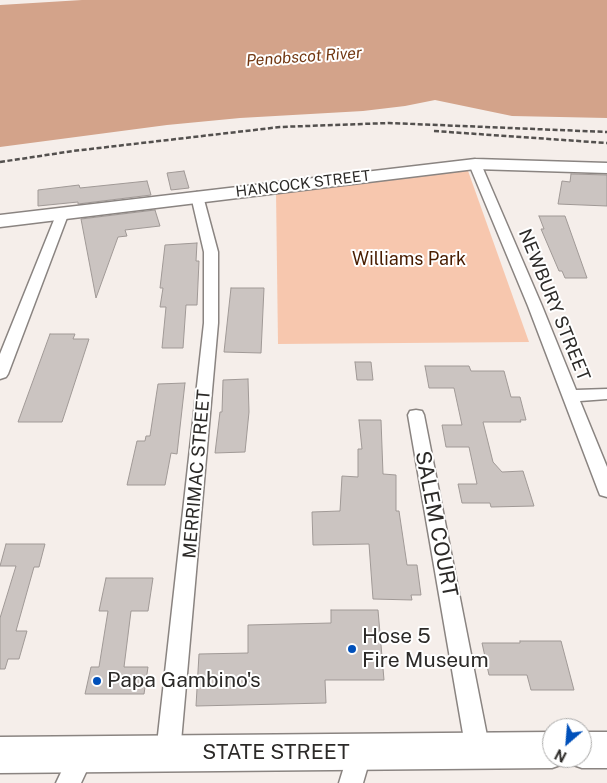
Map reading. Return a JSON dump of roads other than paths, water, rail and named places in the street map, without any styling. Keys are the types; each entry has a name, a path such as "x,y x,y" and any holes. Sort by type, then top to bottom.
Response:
{"main road":[{"name":"HANCOCK STREET","path":"0,221 474,164 607,168"},
{"name":"STATE STREET","path":"0,755 75,769 168,753 356,768 478,751 542,750"},
{"path":"592,750 607,750"}],"street":[{"name":"NEWBURY STREET","path":"474,164 607,490"},
{"name":"MERRIMAC STREET","path":"168,753 211,323 211,252 197,196"},
{"path":"0,374 62,214"},
{"path":"570,396 607,394"},
{"name":"SALEM COURT","path":"416,415 478,751"}],"water":[{"name":"Penobscot River","path":"82,0 607,0 607,118 512,116 435,100 363,111 240,118 167,125 0,147 0,5"}],"railway":[{"path":"0,162 73,151 280,127 389,123 607,132"},
{"path":"434,131 607,143"}],"place":[{"name":"Hose 5 Fire Museum","path":"352,649"},
{"name":"Papa Gambino's","path":"97,681"}],"park label":[{"name":"Williams Park","path":"409,259"}]}
